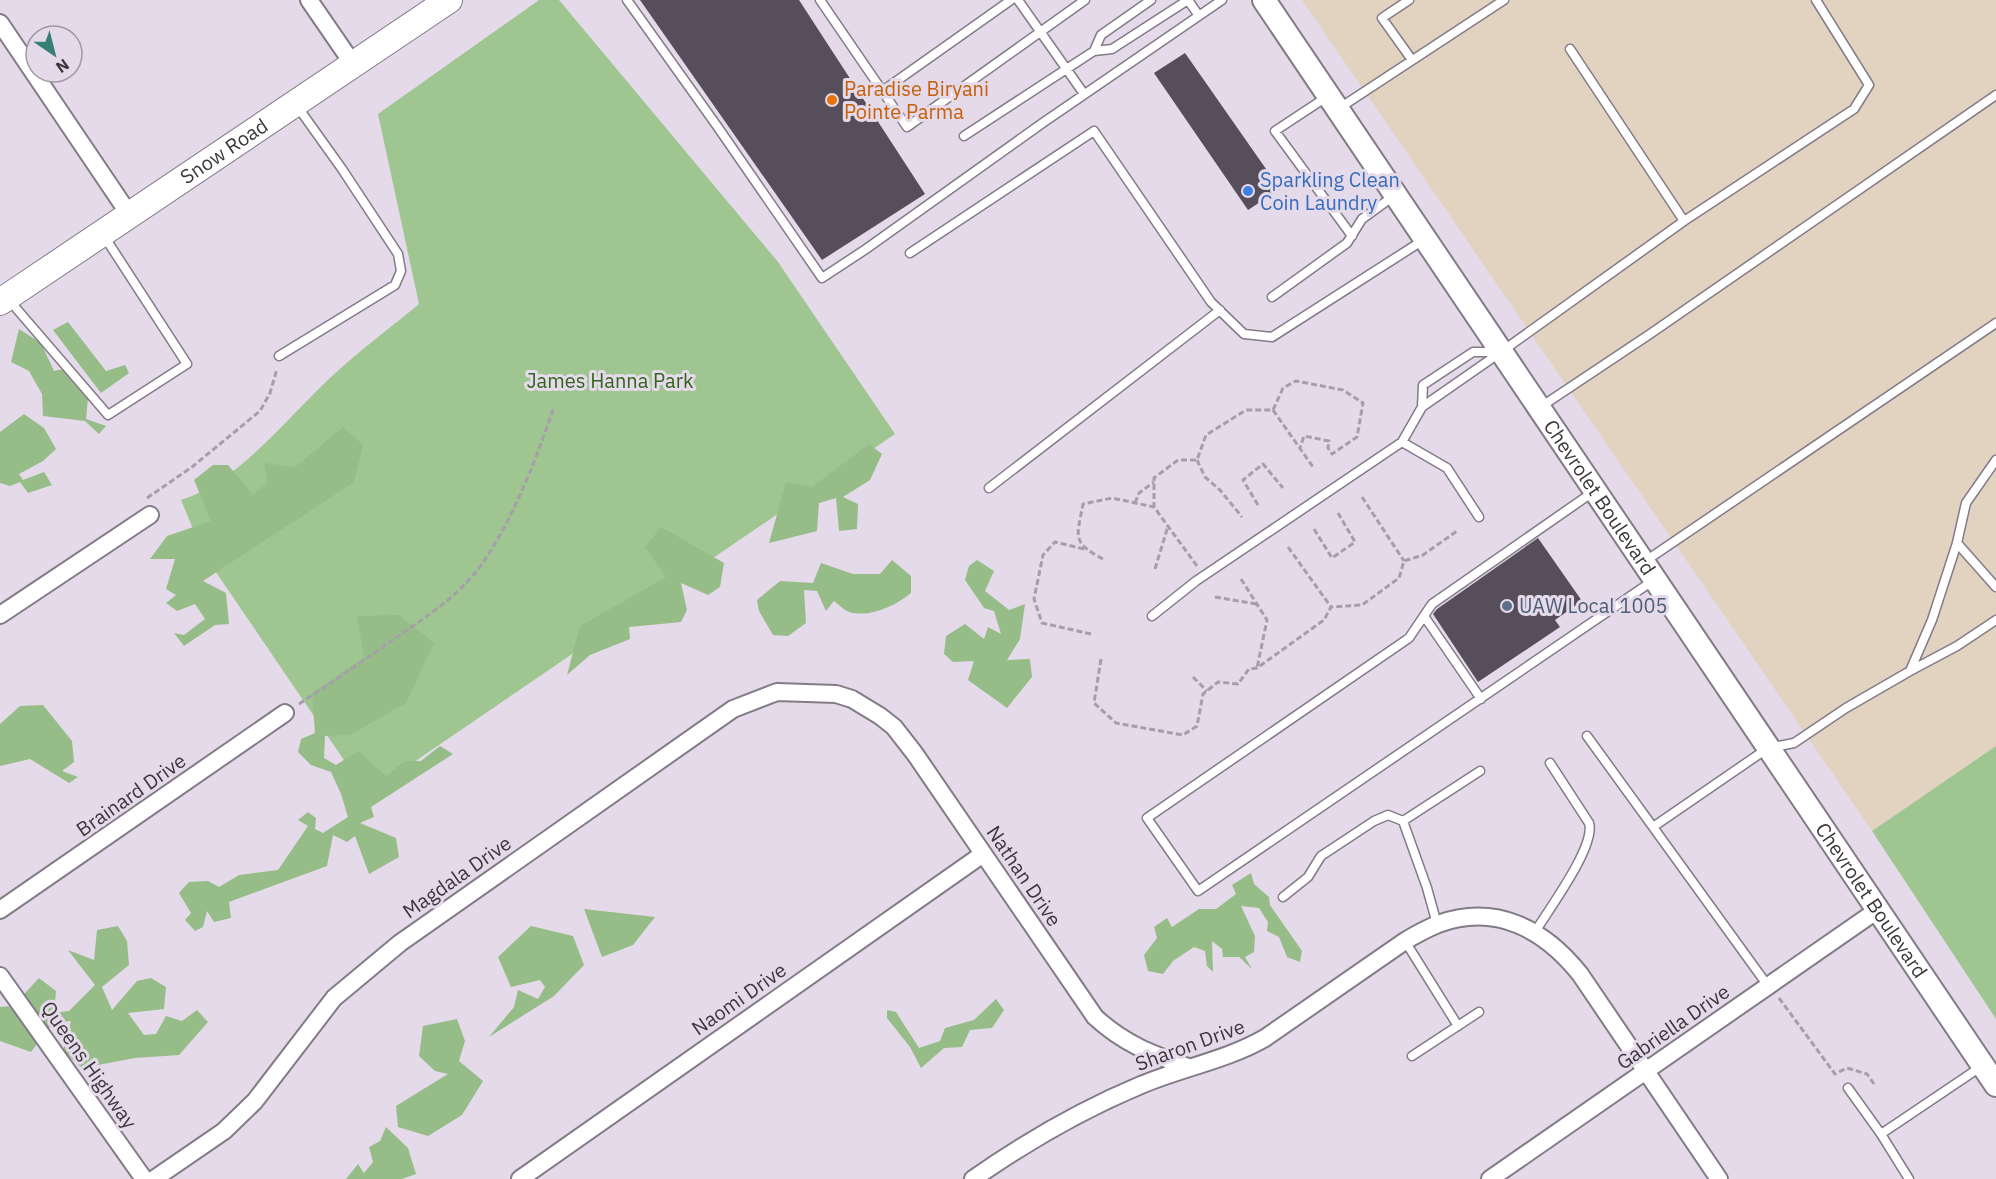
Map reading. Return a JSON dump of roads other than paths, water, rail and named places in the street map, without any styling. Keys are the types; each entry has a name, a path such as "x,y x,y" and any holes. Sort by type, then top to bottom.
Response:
{"main road":[{"name":"Snow Road","path":"3,300 449,0"},
{"name":"Chevrolet Boulevard","path":"1264,0 1996,1085"}],"street":[{"path":"309,0 353,64"},
{"path":"0,23 129,214"},
{"path":"0,615 146,508"},
{"name":"Magdala Drive","path":"154,1179 225,1131 255,1101 334,998 400,943 733,710 777,692 837,694"},
{"name":"Nathan Drive","path":"837,694 867,707 894,727 915,754 1095,1017 1122,1039 1143,1050 1188,1067"},
{"name":"Brainard Drive","path":"0,910 285,713"},
{"name":"Naomi Drive","path":"520,1179 983,854"},
{"name":"Gabriella Drive","path":"1490,1179 1646,1071 1774,992 1879,909"},
{"name":"Sharon Drive","path":"973,1179 1062,1121 1141,1085 1188,1067 1245,1050 1405,941 1437,924 1463,918 1481,917 1514,922 1535,932 1575,967 1719,1179"},
{"name":"Queens Highway","path":"0,976 144,1179"}],"lane":[{"path":"627,0 822,278 1222,0"},
{"path":"820,0 907,127 1085,0"},
{"path":"881,92 1011,0"},
{"path":"1018,0 1084,94"},
{"path":"1094,51 1101,35 1151,0"},
{"path":"964,136 1094,51 1112,49 1188,0 1199,16"},
{"path":"1409,0 1382,18 1412,60"},
{"path":"1352,236 1275,131 1333,103 1412,60 1504,0"},
{"path":"1422,407 1684,221 1854,109 1869,85 1815,0"},
{"path":"1570,49 1684,221"},
{"path":"1539,408 1996,95"},
{"path":"279,356 395,285 401,271 398,254 342,168 295,103"},
{"path":"910,253 1094,131 1211,302 1244,334 1272,337 1425,239"},
{"path":"1272,297 1347,243 1362,219 1396,195"},
{"path":"3,300 108,415 187,364 102,233"},
{"path":"989,488 1220,310"},
{"path":"1595,491 1432,603 1409,638 1148,818 1198,891 1481,699 1649,571 1996,323"},
{"path":"1152,616 1196,581 1402,442 1422,407 1424,385 1473,352 1501,352"},
{"path":"1402,442 1447,468 1479,517"},
{"path":"1910,671 1932,620 1966,503 1996,460"},
{"path":"1956,543 1996,587"},
{"path":"1424,616 1481,699"},
{"path":"1653,827 1768,747 1794,743 1846,708 1957,646 1996,620"},
{"path":"1587,736 1774,992"},
{"path":"1535,932 1584,852 1592,830 1550,763"},
{"path":"1403,821 1479,771"},
{"path":"1283,897 1308,877 1322,856 1374,821 1388,815 1403,821 1437,924"},
{"path":"1405,941 1458,1026"},
{"path":"1412,1056 1479,1012"},
{"path":"1881,1134 1982,1065"},
{"path":"1848,1088 1909,1179"}],"place":[{"name":"Paradise Biryani Pointe Parma","path":"832,100"},
{"name":"Sparkling Clean Coin Laundry","path":"1248,191"},
{"name":"UAW Local 1005","path":"1507,606"}],"park label":[{"name":"James Hanna Park","path":"610,381"}]}
